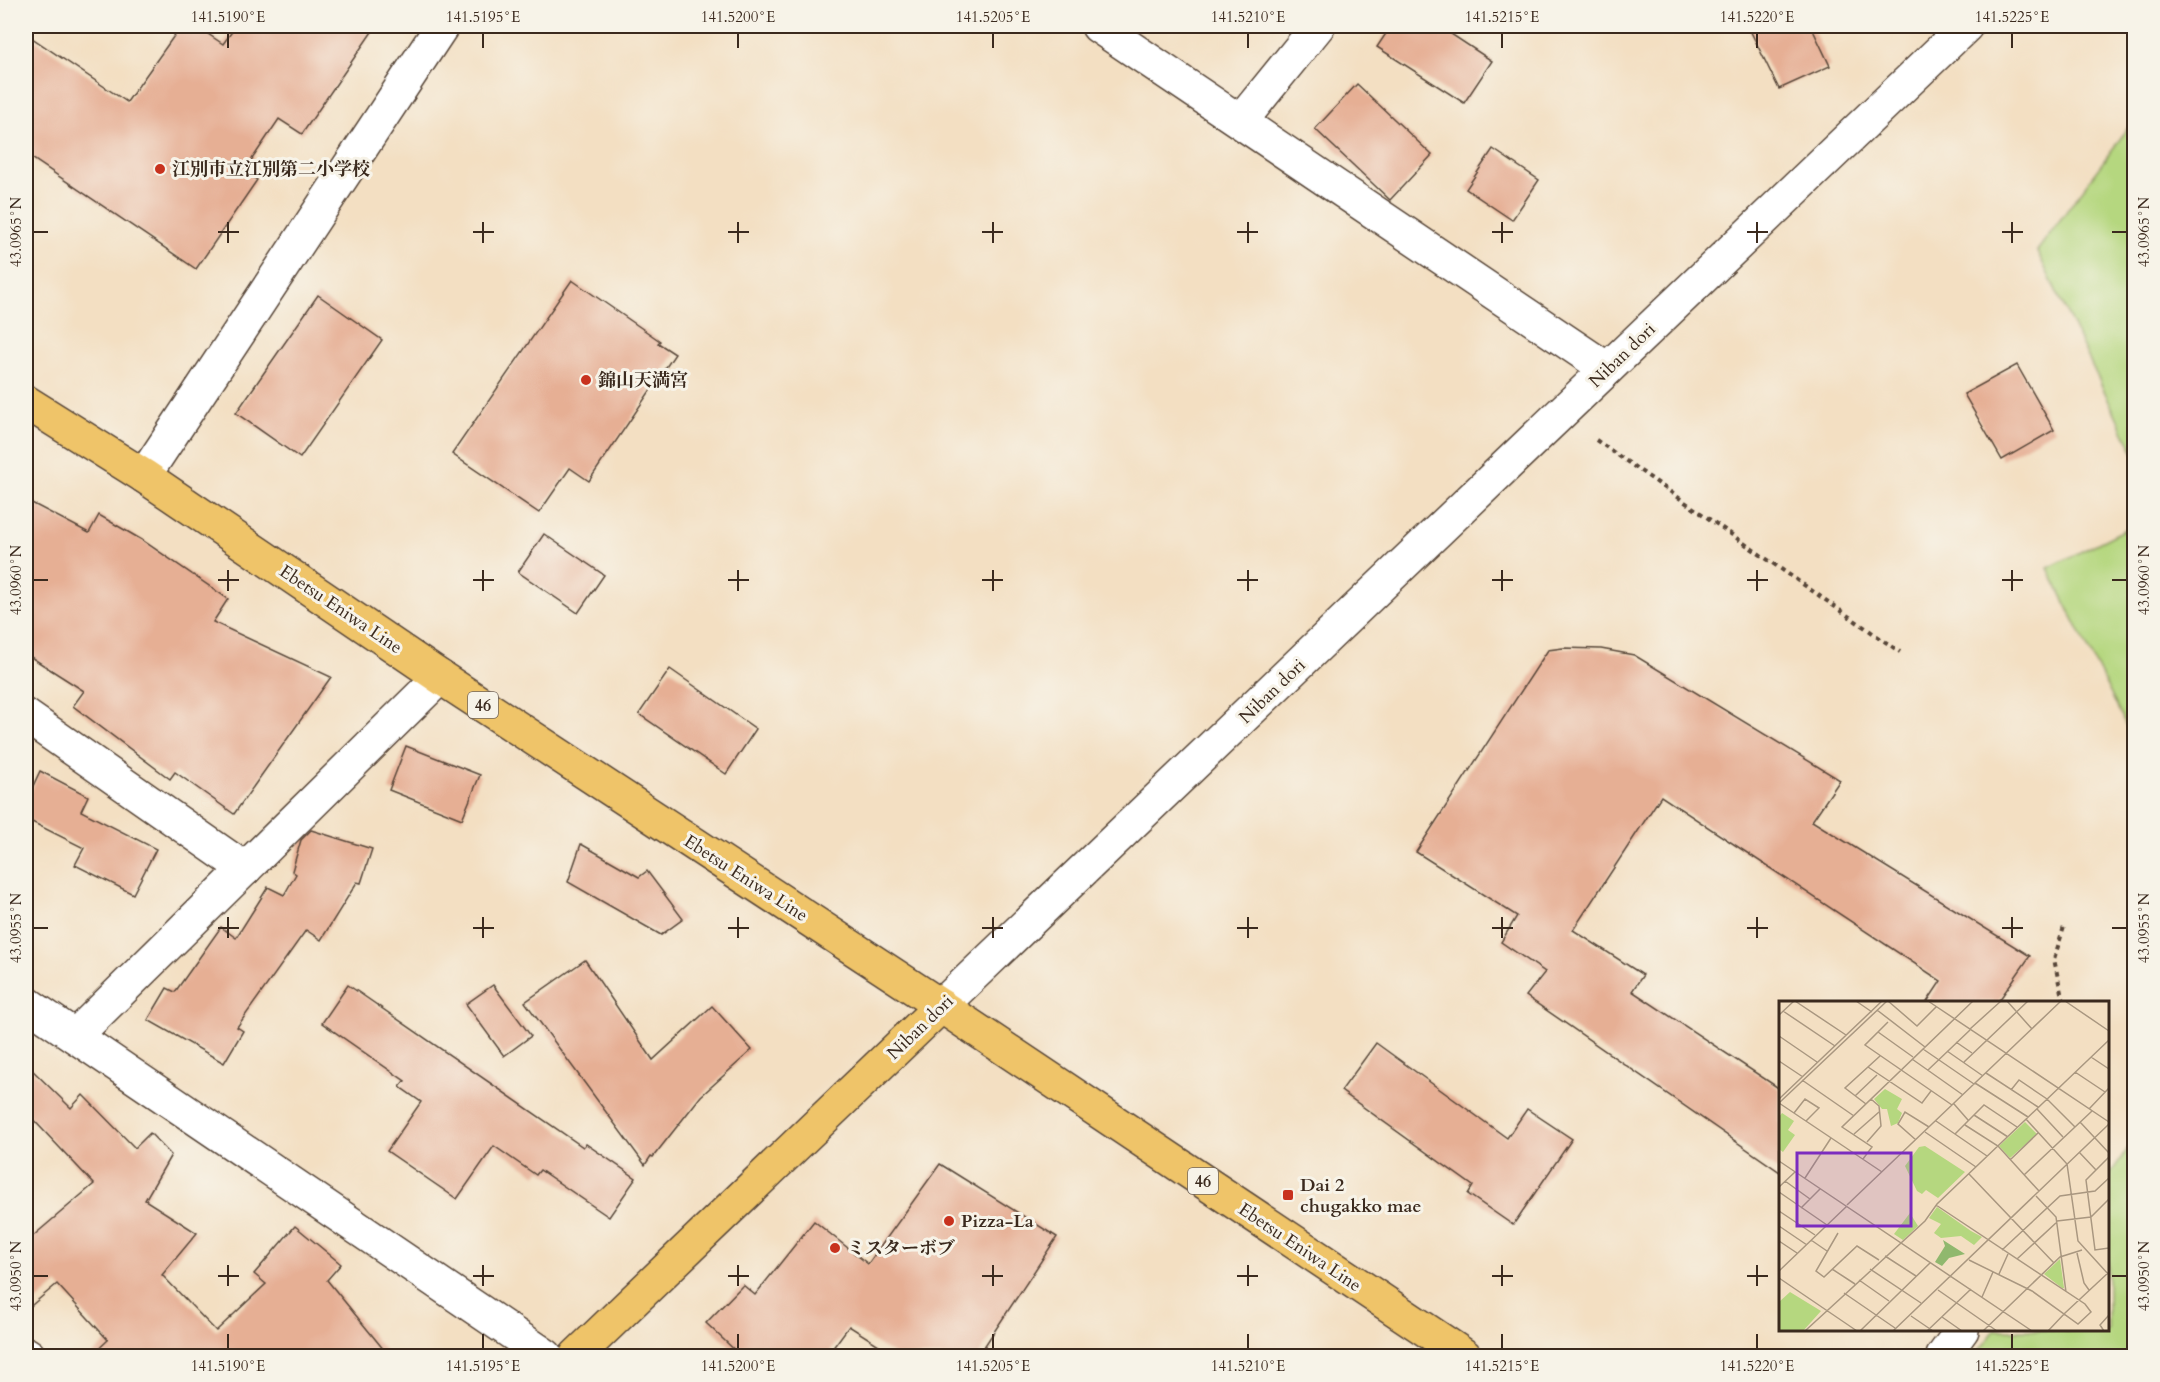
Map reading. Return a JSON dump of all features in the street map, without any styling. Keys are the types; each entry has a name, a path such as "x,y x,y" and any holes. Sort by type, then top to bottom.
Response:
{"main road":[{"name":"Ebetsu Eniwa Line","path":"26,402 144,476 440,677 941,1006 1465,1356"},
{"name":"Niban dori","path":"576,1356 941,1006"}],"street":[{"path":"144,476 442,26"},
{"path":"1098,26 1607,369"},
{"path":"1241,121 1318,26"},
{"name":"Niban dori","path":"941,1006 1966,26"},
{"path":"75,1036 440,677"},
{"path":"26,716 245,869"},
{"path":"26,1003 546,1356"},
{"path":"1942,1356 1961,1331"}],"path":[{"path":"1596,440 1900,652"},
{"path":"2063,1001 2054,959 2064,927"}],"green space":[{"path":"2134,120 2134,453 2037,251"},
{"path":"2134,525 2134,741 2048,568"},
{"path":"2134,1140 2134,1356 1975,1356 1994,1331 2109,1331 2109,1176"}],"building":[{"path":"181,26 196,26 223,44 236,26 376,26 302,134 279,119 244,171 257,180 196,269 26,154 26,34 127,102"},
{"path":"1391,26 1439,26 1492,61 1464,103 1377,47"},
{"path":"1748,26 1811,26 1830,66 1779,89"},
{"path":"1357,84 1432,155 1390,200 1315,129"},
{"path":"1493,149 1539,180 1512,220 1466,189"},
{"path":"572,280 660,341 658,343 675,354 589,481 570,468 539,513 452,454"},
{"path":"318,295 382,340 300,458 236,413"},
{"path":"2017,365 2054,430 2002,460 1964,394"},
{"path":"26,500 89,533 99,515 142,540 228,599 213,622 331,677 234,814 175,772 170,779 73,706 84,691 26,654"},
{"path":"544,534 604,575 578,613 518,572"},
{"path":"1601,649 1634,655 1840,780 1812,821 2030,956 1999,1001 1928,1001 1941,981 1661,796 1573,930 1643,975 1632,991 1779,1088 1779,1171 1526,996 1545,972 1501,942 1517,916 1416,852 1548,650"},
{"path":"670,669 756,729 726,774 639,714"},
{"path":"406,746 480,775 462,819 389,790"},
{"path":"40,771 88,796 81,811 156,849 133,894 75,865 84,848 26,819 26,801"},
{"path":"311,830 372,849 361,883 357,882 321,940 306,930 237,1027 243,1031 224,1063 148,1020 167,988 175,992 221,927 236,938 268,887 284,895 296,874 292,871 301,840"},
{"path":"581,844 639,877 647,871 683,919 661,935 568,882"},
{"path":"585,960 653,1060 712,1006 752,1050 701,1096 645,1165 525,1002"},
{"path":"348,985 583,1147 586,1144 636,1178 609,1217 540,1170 536,1175 494,1146 457,1199 387,1151 421,1102 400,1087 405,1081 322,1023"},
{"path":"493,985 531,1036 504,1056 466,1004"},
{"path":"1376,1043 1507,1138 1527,1109 1572,1139 1513,1225 1468,1194 1473,1186 1341,1091"},
{"path":"26,1064 71,1108 83,1095 135,1148 150,1133 171,1155 145,1200 197,1233 162,1275 216,1331 266,1284 254,1274 295,1226 341,1264 327,1280 389,1356 91,1356 108,1340 57,1284 26,1310 26,1242 94,1184 26,1112"},
{"path":"940,1164 1057,1237 978,1356 896,1356 849,1326 827,1356 741,1356 706,1323 743,1285 755,1295 814,1221 868,1264"}],"place":[{"name":"江別市立江別第二小学校","path":"160,169"},
{"name":"錦山天満宮","path":"586,380"},
{"name":"Dai 2 chugakko mae","path":"1288,1195"},
{"name":"Pizza-La","path":"949,1221"},
{"name":"ミスターボブ","path":"835,1248"}]}
